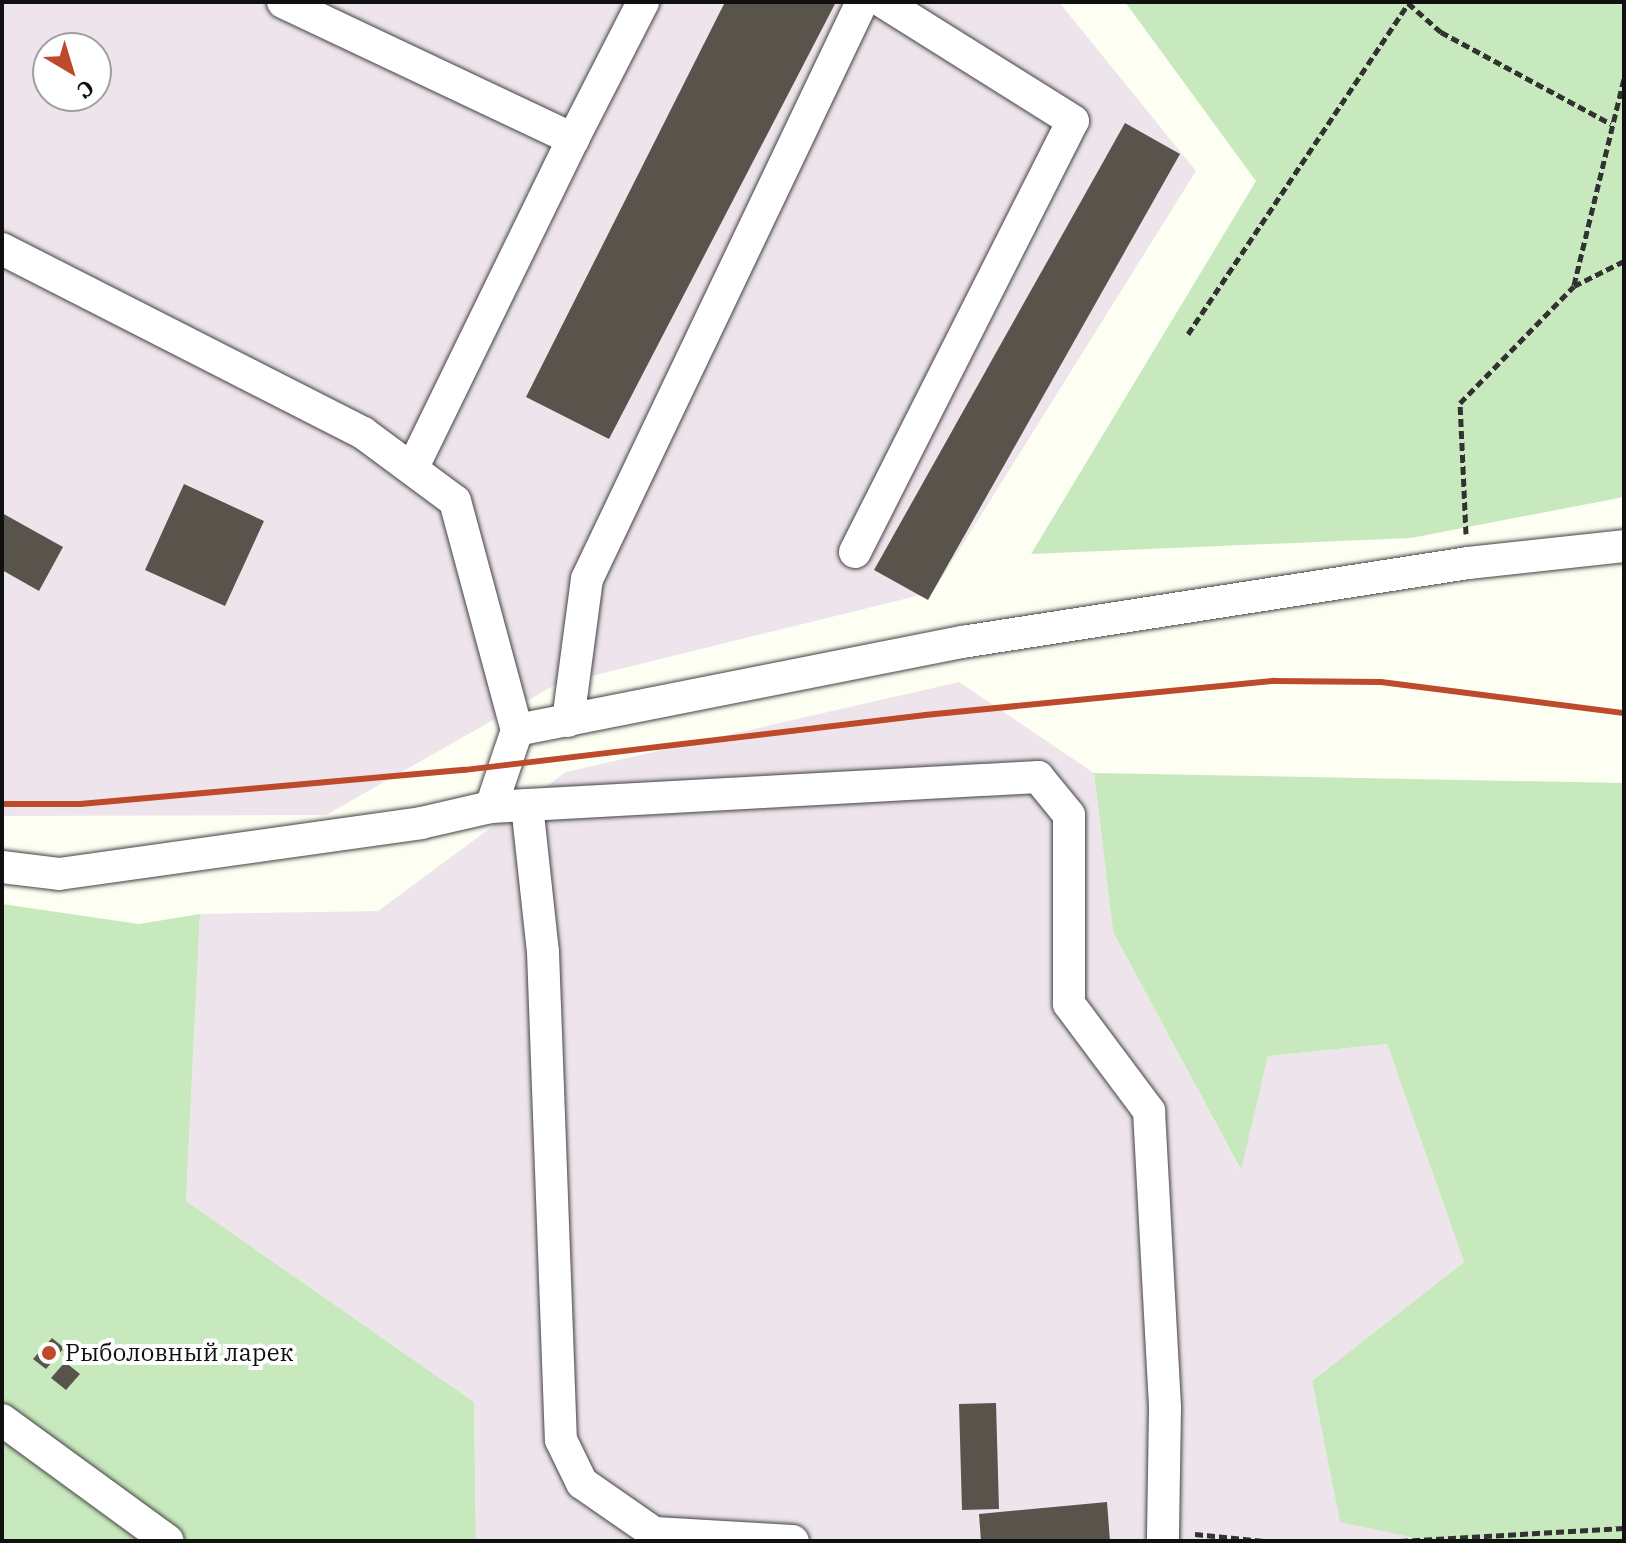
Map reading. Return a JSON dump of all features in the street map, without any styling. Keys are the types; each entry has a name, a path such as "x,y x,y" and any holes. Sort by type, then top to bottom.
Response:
{"lane":[{"path":"283,2 573,139"},
{"path":"412,469 643,2"},
{"path":"568,721 587,579 862,2"},
{"path":"855,552 1073,121 883,2"},
{"path":"2,249 363,433 455,501 517,730 491,807"},
{"path":"517,730 962,642 1468,563 1624,546"},
{"path":"2,867 59,874 421,823 491,807 1038,777 1069,815 1069,1004 1149,1111 1165,1408 1163,1541"},
{"path":"527,805 543,952 561,1440 582,1483 654,1533 793,1541"},
{"path":"2,1420 168,1541"}],"path":[{"path":"1188,334 1408,3 1441,32 1611,124"},
{"path":"1574,286 1624,78"},
{"path":"1468,563 1460,403 1574,286 1624,261"},
{"path":"1400,1541 1624,1528"},
{"path":"1184,1541 1196,1533 1264,1541"}],"shaded area":[{"path":"2,2 1059,2 1196,171 933,592 555,685 326,815 2,816"},
{"path":"959,682 1094,773 1113,932 1240,1169 1268,1056 1387,1044 1464,1262 1312,1381 1340,1521 1429,1541 476,1541 474,1402 186,1201 200,914 378,911 566,772"}],"green space":[{"path":"1125,2 1624,2 1624,497 1411,538 1031,554 1256,181"},
{"path":"1094,773 1624,783 1624,1541 1429,1541 1340,1522 1312,1381 1464,1262 1387,1044 1268,1056 1241,1170 1113,932"},
{"path":"2,904 139,924 200,914 186,1201 474,1402 476,1541 2,1541"}],"building":[{"path":"725,2 836,2 609,439 526,397"},
{"path":"1125,123 1180,154 928,600 874,570"},
{"path":"184,484 264,521 225,606 145,570"},
{"path":"2,513 63,547 39,591 2,570"},
{"name":"Рыболовный ларек","path":"52,1338 64,1348 46,1369 33,1359"},
{"path":"65,1362 80,1374 66,1390 51,1378"},
{"path":"996,1403 999,1509 962,1510 959,1404"},
{"path":"1107,1502 1110,1541 981,1541 979,1514"}],"railway":[{"path":"2,804 80,804 464,770 925,715 1274,681 1381,682 1624,713"}],"place":[{"name":"Рыболовный ларек","path":"49,1353"}]}
